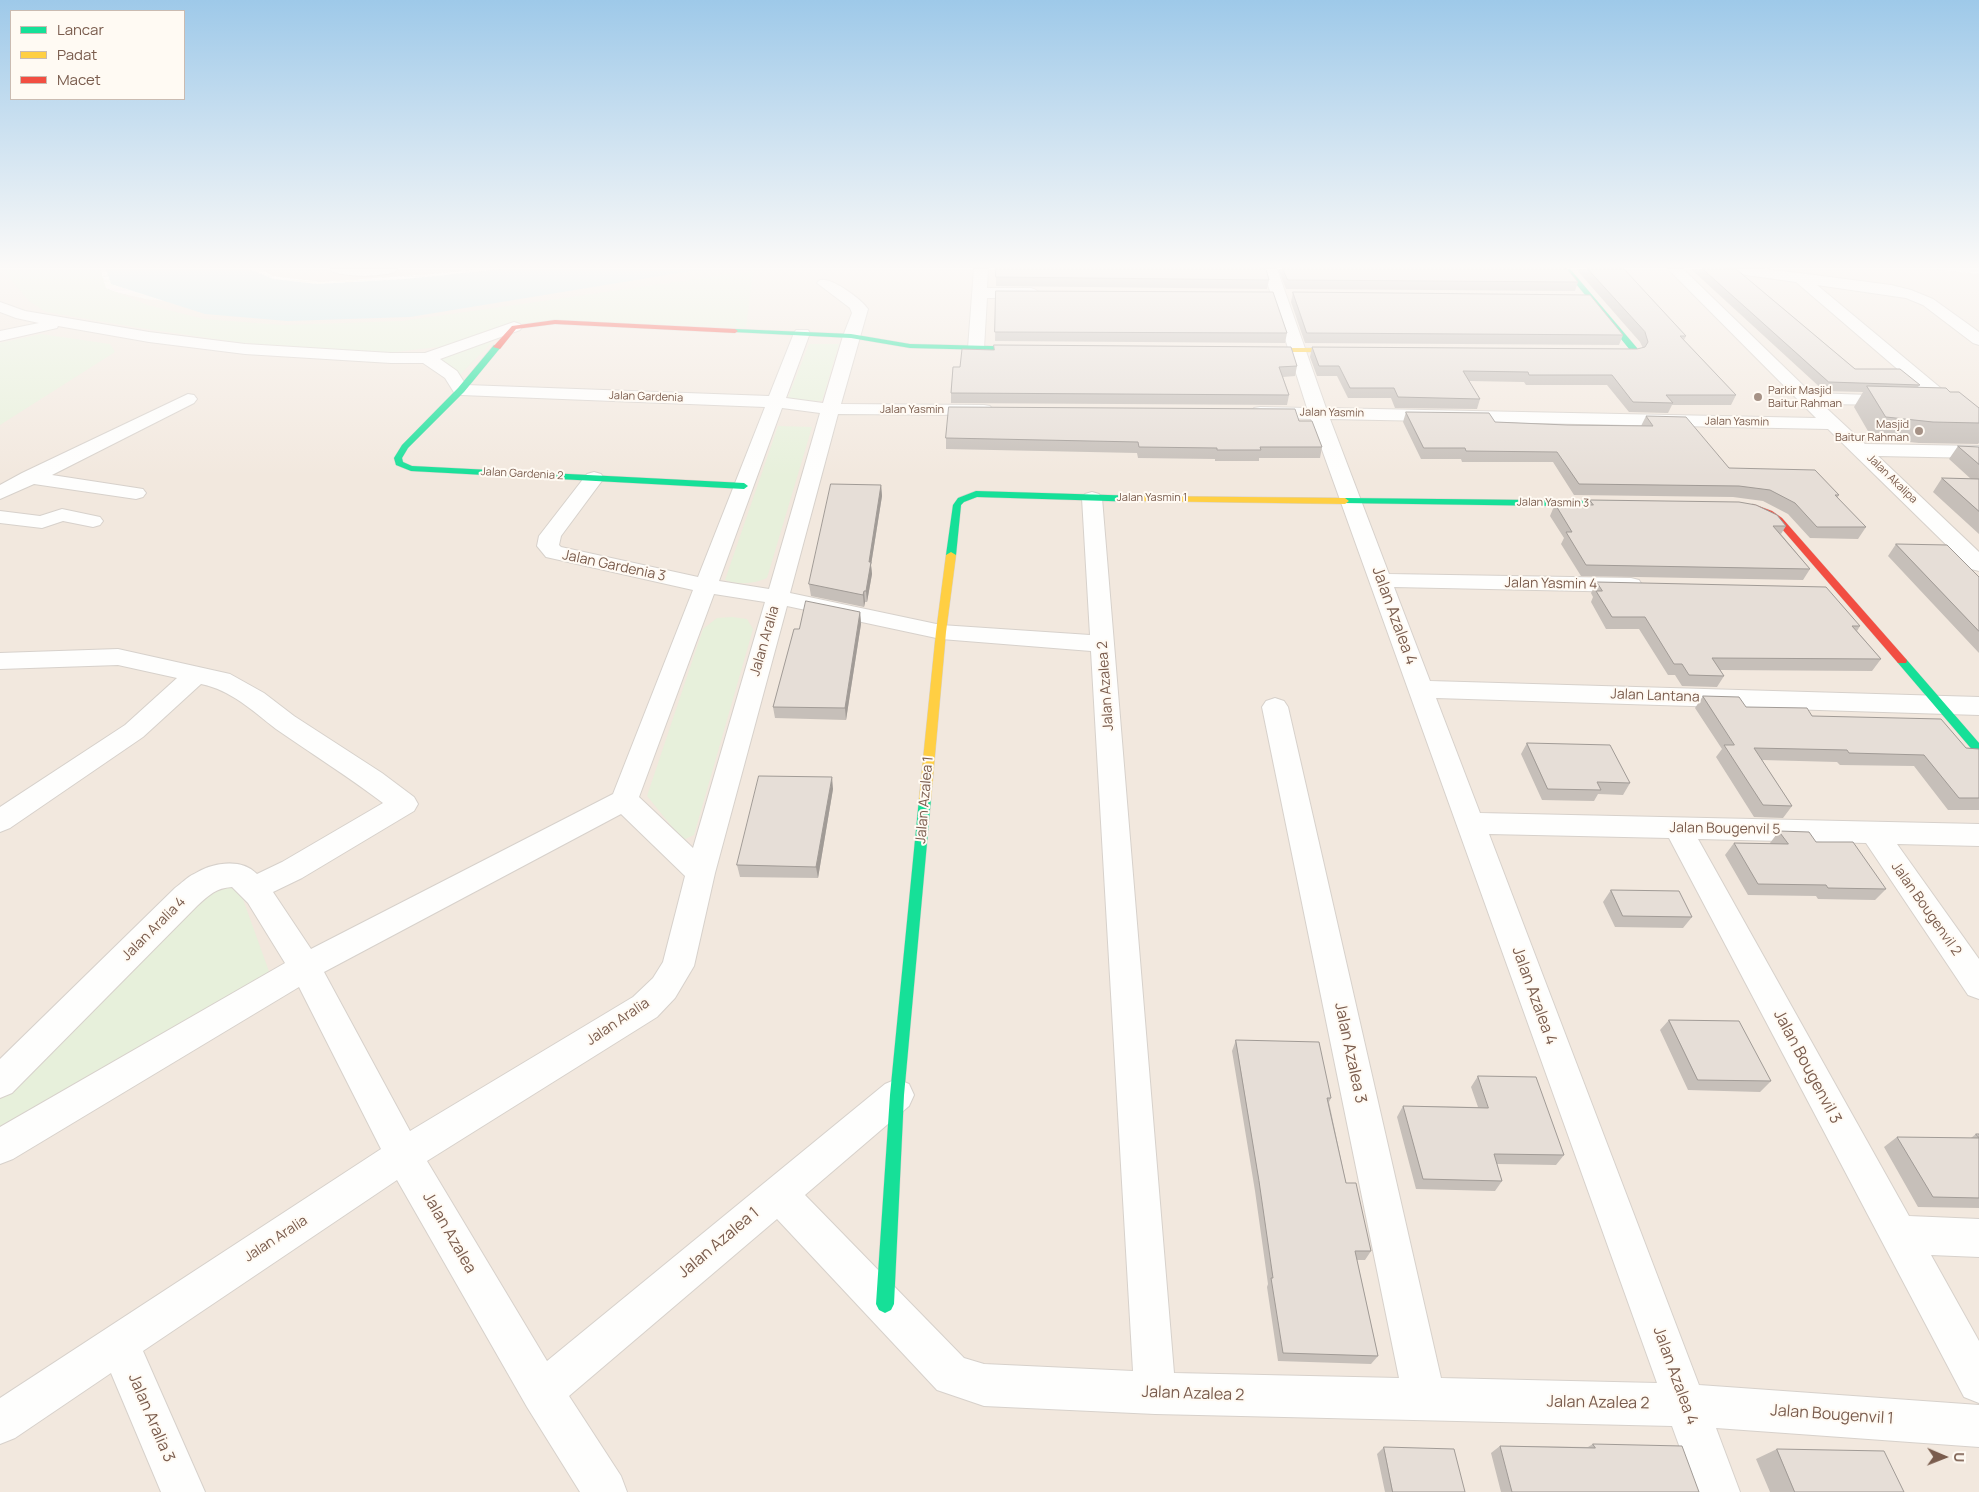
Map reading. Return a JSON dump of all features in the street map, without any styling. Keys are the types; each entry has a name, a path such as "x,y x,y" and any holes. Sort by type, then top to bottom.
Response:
{"street":[{"path":"164,339 245,349 381,358 427,358 481,339"},
{"path":"427,358 451,375 461,390 504,339"},
{"path":"0,1147 305,967 624,800 800,339"},
{"name":"Jalan Aralia","path":"0,1423 403,1156 645,1007 664,988 678,966 700,874 850,339"},
{"path":"865,339 903,346 1044,349"},
{"path":"976,348 977,339"},
{"name":"Jalan Azalea 4","path":"1294,339 1350,500 1718,1492"},
{"path":"1592,353 1631,353 1634,350 1633,347 1626,339"},
{"name":"Jalan Akalipa","path":"1747,339 1979,564"},
{"path":"1871,339 1979,429"},
{"path":"1239,350 1356,350"},
{"name":"Jalan Gardenia","path":"461,390 776,402 830,409"},
{"name":"Jalan Gardenia 2","path":"461,390 400,452 399,463 410,468 744,486"},
{"path":"1806,398 1945,402"},
{"path":"0,493 188,399"},
{"name":"Jalan Yasmin","path":"830,409 1000,410"},
{"name":"Jalan Yasmin","path":"1239,412 1319,412 1834,424"},
{"path":"1861,450 1979,452"},
{"path":"29,477 136,493"},
{"name":"Jalan Gardenia 3","path":"594,478 550,536 548,546 554,552 706,586"},
{"name":"Jalan Yasmin 1","path":"957,505 961,500 976,494 1092,498 1350,500"},
{"name":"Jalan Azalea 2","path":"1092,498 1104,644 1154,1393"},
{"name":"Jalan Yasmin 3","path":"1350,500 1635,504"},
{"name":"Jalan Azalea 1","path":"885,1304 898,1095 941,632 957,505"},
{"path":"1749,507 1779,520 1979,750"},
{"path":"0,517 42,522 62,515 93,521"},
{"name":"Jalan Yasmin 4","path":"1380,580 1655,586"},
{"path":"706,586 778,597 941,632 1104,644"},
{"path":"1812,589 1841,590"},
{"path":"0,661 118,657 221,680 255,699 285,722 372,780 404,804 292,870 253,889"},
{"path":"0,821 134,730 196,675"},
{"name":"Jalan Lantana","path":"1421,689 1979,706"},
{"name":"Jalan Azalea 3","path":"1275,707 1425,1400"},
{"path":"624,800 700,874"},
{"name":"Jalan Bougenvil 5","path":"1470,823 1979,835"},
{"name":"Jalan Bougenvil 3","path":"1678,828 1979,1382"},
{"name":"Jalan Bougenvil 2","path":"1874,833 1979,985"},
{"name":"Jalan Aralia 4","path":"0,1082 186,897 204,882 218,876 234,875 244,879 253,889 305,967"},
{"name":"Jalan Azalea","path":"305,967 403,1156 542,1392 605,1492"},
{"name":"Jalan Azalea 1","path":"542,1392 898,1095"},
{"name":"Jalan Azalea 2","path":"778,1194 952,1375 984,1385 1154,1393 1686,1405"},
{"path":"1898,1234 1979,1238"},
{"name":"Jalan Aralia 3","path":"119,1343 184,1492"},
{"name":"Jalan Bougenvil 1","path":"1686,1405 1979,1426"}],"shaded area":[{"path":"0,339 1979,339 1979,1492 0,1492"}],"green space":[{"path":"20,339 73,339 110,344 115,352 0,425 0,343"},
{"path":"212,339 478,339 447,346 387,353 242,343"},
{"path":"495,339 461,374 454,373 438,356"},
{"path":"809,344 839,344 822,401 787,400"},
{"path":"778,426 812,427 767,578 757,582 746,583 725,580"},
{"path":"717,618 747,619 753,629 694,835 683,840 647,796 703,629"},
{"path":"220,884 240,891 271,977 0,1135 0,1097 201,890"}],"building":[{"path":"1647,339 1682,339 1736,395 1666,395 1673,403 1633,402 1612,375 1529,375 1528,372 1463,371 1480,399 1398,397 1394,388 1350,388 1339,366 1319,366 1312,347 1637,349 1645,347 1648,342"},
{"path":"1781,339 1819,339 1855,369 1900,369 1920,385 1829,382"},
{"path":"994,345 1291,347 1297,366 1279,367 1289,395 951,393 953,367 960,367 962,349 994,350"},
{"path":"1867,386 1946,388 1950,392 1959,392 1979,408 1979,423 1933,422 1886,417"},
{"path":"949,407 1295,409 1299,421 1312,421 1322,447 1260,447 1261,450 1217,450 1217,448 1139,447 1138,442 946,438"},
{"path":"1406,412 1489,413 1495,422 1567,425 1653,426 1646,416 1686,417 1729,468 1815,470 1839,495 1835,495 1866,527 1817,527 1795,503 1770,490 1739,486 1579,484 1557,452 1466,451 1465,448 1424,448"},
{"path":"1958,446 1979,447 1979,464"},
{"path":"1942,478 1979,479 1979,511"},
{"path":"831,484 881,485 869,562 871,562 866,591 864,591 863,595 809,584"},
{"path":"1590,500 1739,502 1756,505 1777,515 1786,526 1773,526 1810,569 1586,565 1566,532 1572,532 1555,504 1593,505"},
{"path":"1896,544 1947,545 1979,577 1979,631"},
{"path":"1597,582 1826,587 1860,626 1852,626 1881,659 1712,658 1724,676 1689,675 1682,664 1674,664 1645,617 1612,617 1596,591 1602,591"},
{"path":"806,601 860,612 845,708 773,707 794,629 799,629"},
{"path":"1703,696 1739,697 1746,707 1807,708 1812,716 1941,719 1966,748 1979,749 1979,798 1959,798 1924,755 1849,753 1847,750 1754,748 1792,806 1763,805 1724,745 1734,745"},
{"path":"1527,743 1610,745 1630,783 1597,782 1601,790 1548,789"},
{"path":"759,776 832,777 816,867 737,865"},
{"path":"1779,831 1809,832 1816,842 1853,842 1886,889 1828,888 1826,885 1758,884 1734,843 1788,844"},
{"path":"1611,890 1679,891 1692,917 1623,916"},
{"path":"1669,1020 1739,1021 1771,1081 1698,1080"},
{"path":"1236,1040 1319,1042 1331,1098 1327,1098 1346,1183 1356,1183 1371,1251 1355,1251 1378,1356 1283,1353 1271,1278 1273,1278 1259,1181"},
{"path":"1478,1076 1536,1077 1564,1155 1494,1154 1502,1181 1423,1179 1403,1106 1488,1108"},
{"path":"1897,1137 1979,1138 1979,1198 1933,1197"},
{"path":"1593,1444 1682,1446 1699,1492 1512,1492 1500,1446 1595,1448"},
{"path":"1384,1447 1454,1449 1465,1492 1393,1492"},
{"path":"1777,1449 1884,1451 1904,1492 1795,1492"}],"traffic: fast":[{"path":"866,339 910,346 1031,349"},
{"path":"1599,353 1631,353 1634,350 1625,339"},
{"path":"497,347 461,390 405,447 398,458 399,463 411,468 744,486"},
{"path":"951,555 957,505 961,500 976,494 1141,499"},
{"path":"1345,501 1626,504"},
{"path":"1902,661 1979,750"},
{"path":"885,1304 897,1095 925,799"}],"traffic: slow":[{"path":"1254,350 1348,350"},
{"path":"1141,499 1345,501"},
{"path":"925,799 941,632 951,555"}],"traffic: jam":[{"path":"497,347 504,339"},
{"path":"1753,507 1769,513 1779,520 1902,661"}],"place":[{"name":"Parkir Masjid Baitur Rahman","path":"1758,397"},
{"name":"Masjid Baitur Rahman","path":"1919,431"}]}
